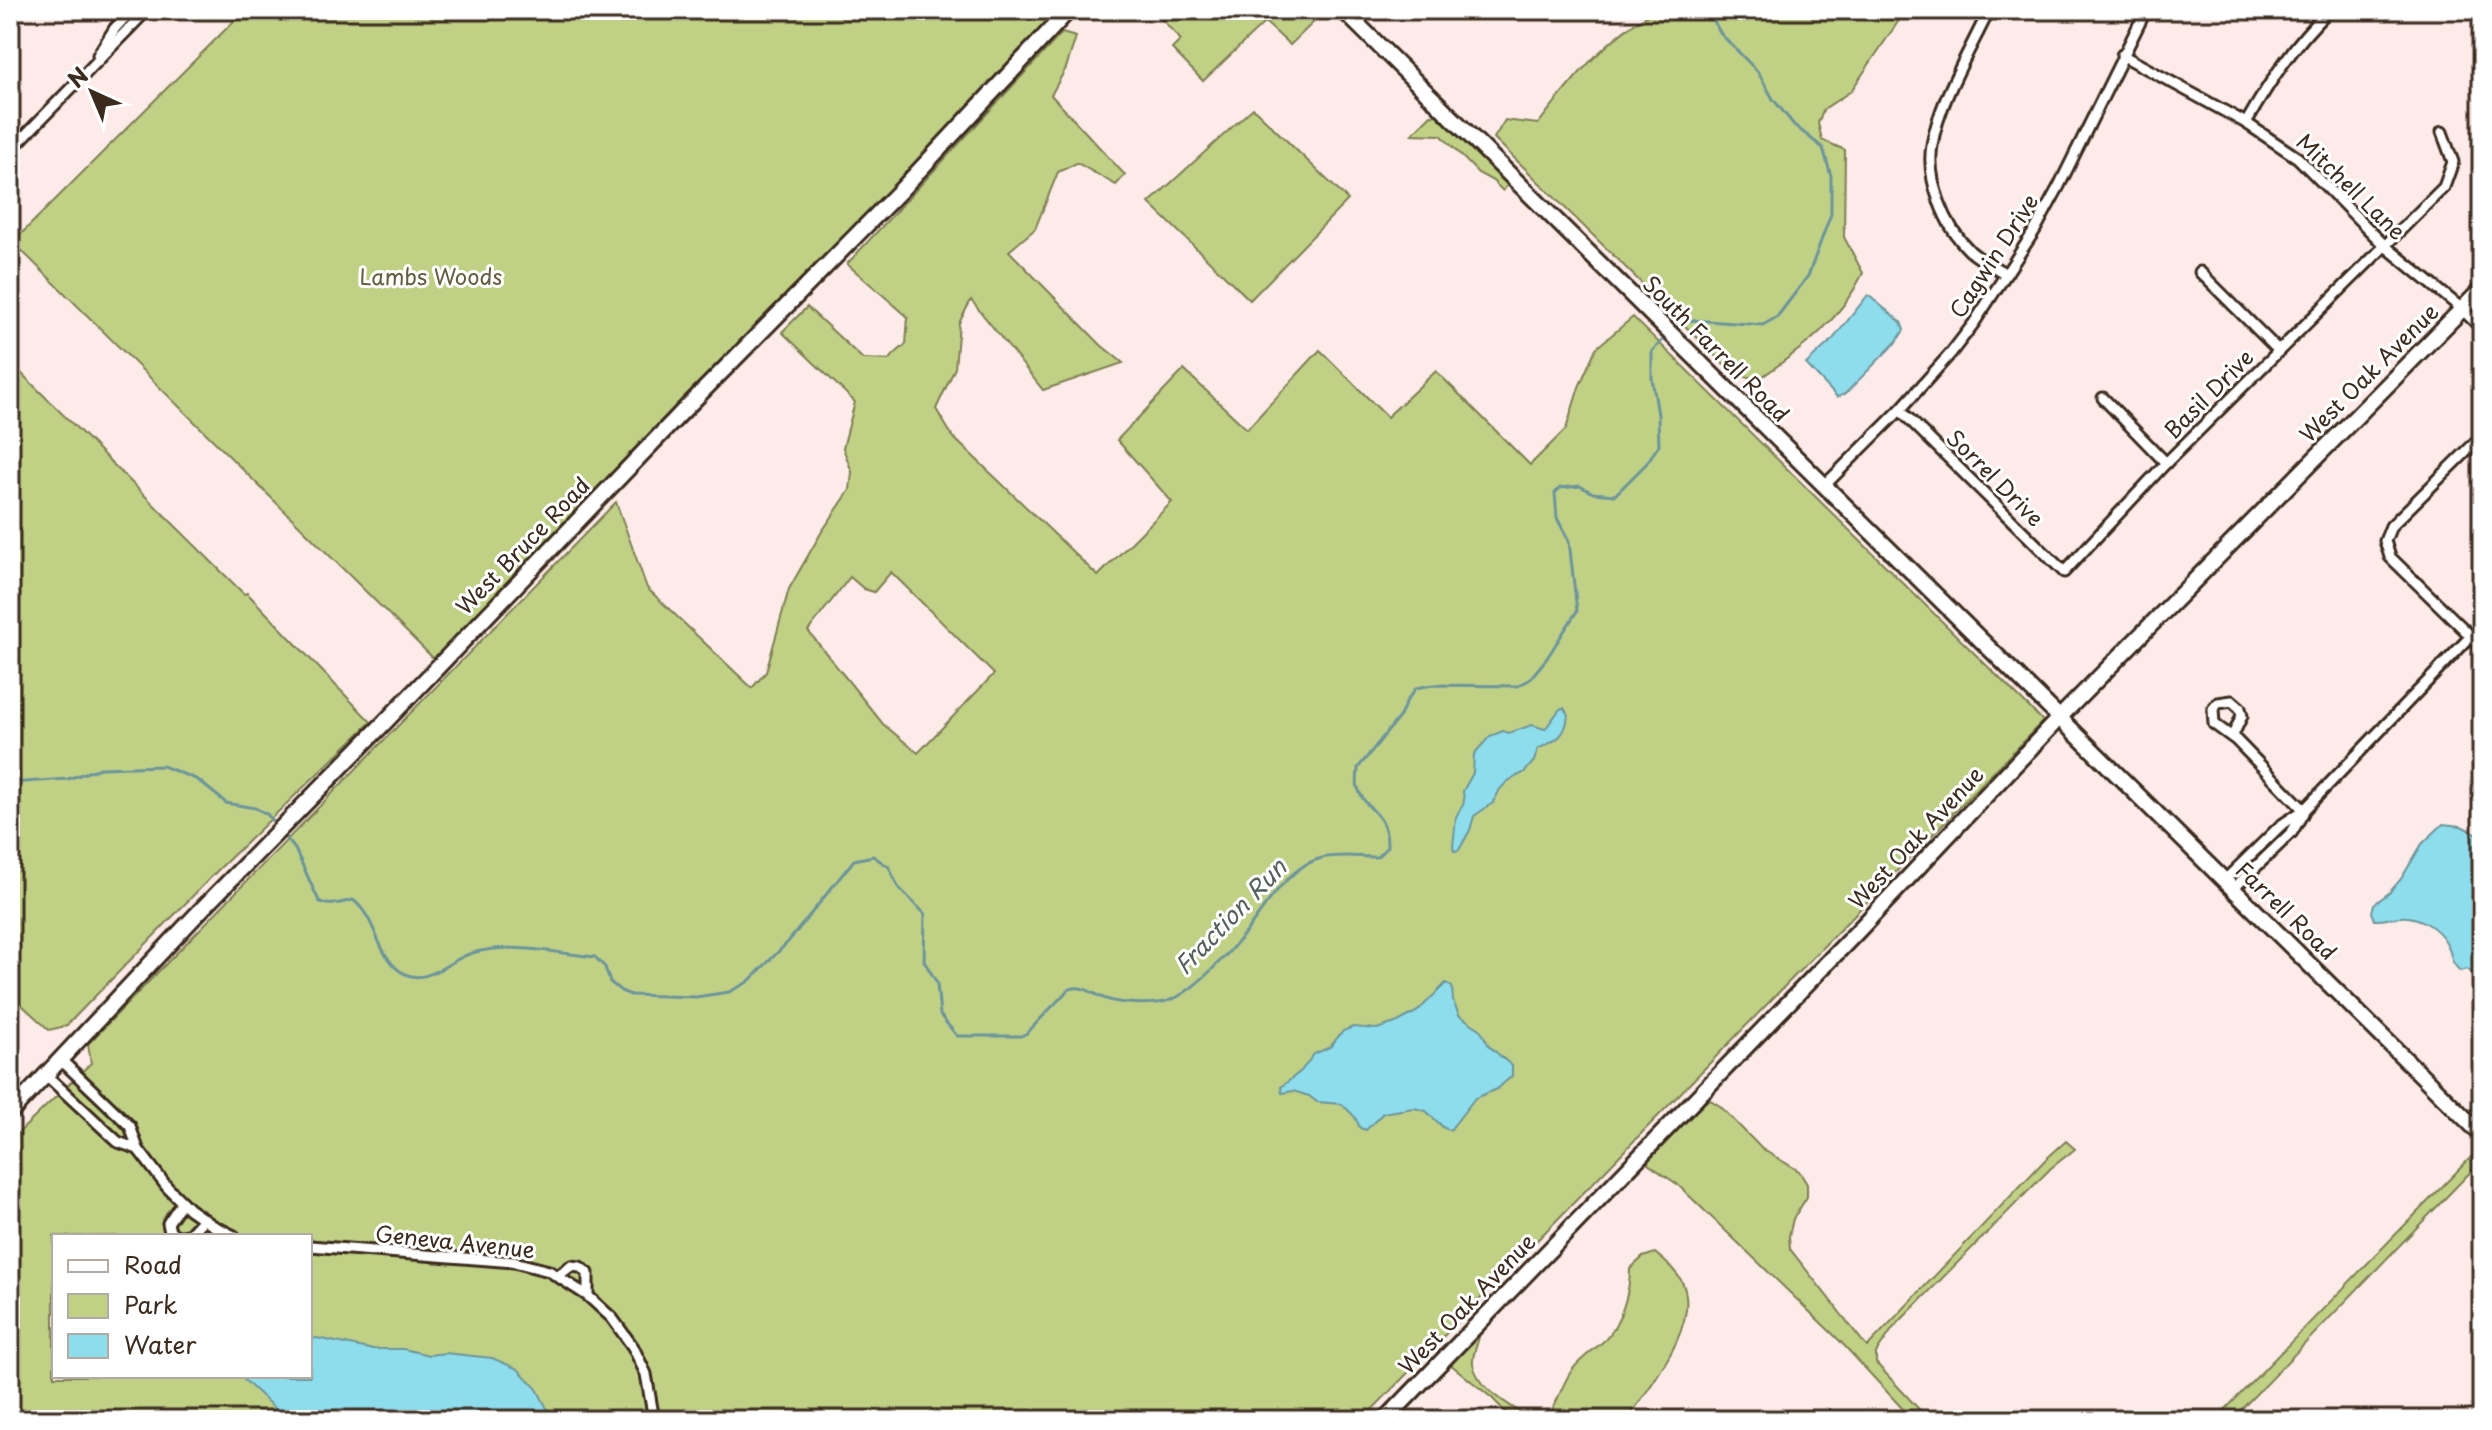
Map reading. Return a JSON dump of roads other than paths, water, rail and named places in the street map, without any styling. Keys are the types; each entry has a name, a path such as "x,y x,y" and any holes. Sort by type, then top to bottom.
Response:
{"street":[{"path":"91,68 115,28 132,10"},
{"path":"10,151 147,10"},
{"name":"West Bruce Road","path":"10,1113 693,400 900,191 1069,10"},
{"name":"South Farrell Road","path":"1343,10 2059,718"},
{"path":"1989,10 1942,111 1931,147 1934,185 1944,218 1971,251 2006,274"},
{"name":"Cagwin Drive","path":"1824,486 1900,410 1951,353 2006,274 2059,186 2146,10"},
{"path":"2246,123 2276,71 2302,36 2329,10"},
{"name":"Mitchell Lane","path":"2122,55 2246,123 2298,158 2384,245 2482,329"},
{"name":"Basil Drive","path":"2064,572 2166,463 2444,187 2453,162 2442,132"},
{"path":"2200,272 2279,351"},
{"name":"West Oak Avenue","path":"1385,1420 1856,933 2059,718 2482,289"},
{"path":"2103,398 2166,463"},
{"name":"Sorrel Drive","path":"1900,410 2064,572"},
{"path":"2482,436 2391,526 2385,541 2390,557 2482,647"},
{"path":"2228,885 2292,832 2304,810 2482,628"},
{"name":"Farrell Road","path":"2059,718 2482,1135"},
{"path":"2232,737 2304,810"},
{"path":"60,1059 130,1126 138,1149 182,1202 230,1234"},
{"path":"46,1075 118,1142 138,1149"},
{"path":"175,1234 170,1232 168,1223 182,1202"},
{"path":"190,1234 204,1219"},
{"name":"Geneva Avenue","path":"312,1246 514,1262 549,1271 588,1296 612,1318 633,1347 646,1374 654,1420"},
{"path":"558,1276 571,1266 580,1267 588,1273 588,1296"}],"water":[{"path":"1868,295 1901,322 1904,330 1845,394 1837,397 1806,364 1833,339"},
{"path":"1564,708 1568,715 1562,733 1538,749 1534,761 1525,772 1508,781 1493,803 1474,816 1459,850 1454,851 1456,817 1464,802 1463,791 1473,773 1474,754 1490,736 1503,731 1509,733 1532,725 1545,729"},
{"path":"2443,824 2461,826 2482,836 2482,967 2475,975 2467,969 2460,971 2443,938 2427,924 2407,917 2375,920 2372,912 2374,904 2401,879 2422,844"},
{"path":"1446,983 1452,987 1453,1001 1459,1015 1480,1029 1489,1046 1512,1066 1512,1076 1497,1089 1475,1098 1450,1130 1426,1111 1414,1108 1383,1113 1366,1130 1360,1128 1355,1117 1342,1104 1317,1102 1293,1091 1282,1093 1281,1087 1301,1071 1314,1054 1330,1047 1343,1031 1353,1027 1377,1029 1398,1022 1418,1011"},
{"path":"312,1339 369,1349 403,1349 429,1355 445,1353 492,1358 518,1369 537,1389 553,1420 287,1420 242,1378 312,1378"}],"waterway":[{"name":"Fraction Run","path":"1673,330 1692,320 1763,325 1777,317 1808,276 1831,214 1831,176 1823,148 1794,125 1773,99 1758,72 1721,34 1713,20 1712,10"},
{"name":"Fraction Run","path":"282,833 295,849 319,901 331,904 353,900 367,916 392,964 410,976 428,975 472,953 518,948 595,957 605,967 610,982 631,995 696,997 729,992 748,982 788,942 854,860 873,856 889,867 898,887 925,914 924,961 937,983 940,1015 957,1036 1021,1036 1068,990 1074,988 1127,1003 1151,1004 1173,999 1202,979 1221,960 1278,889 1299,869 1322,858 1377,857 1387,847 1384,826 1358,788 1358,768 1400,716 1416,688 1433,685 1518,686 1529,680 1547,658 1577,611 1569,541 1557,518 1555,493 1560,488 1580,486 1593,493 1615,495 1646,464 1659,445 1652,351 1668,335"},
{"name":"Fraction Run","path":"10,783 68,779 100,768 163,766 198,780 226,803 255,808 267,814 277,827"}],"park label":[{"name":"Lambs Woods","path":"431,277"}]}
